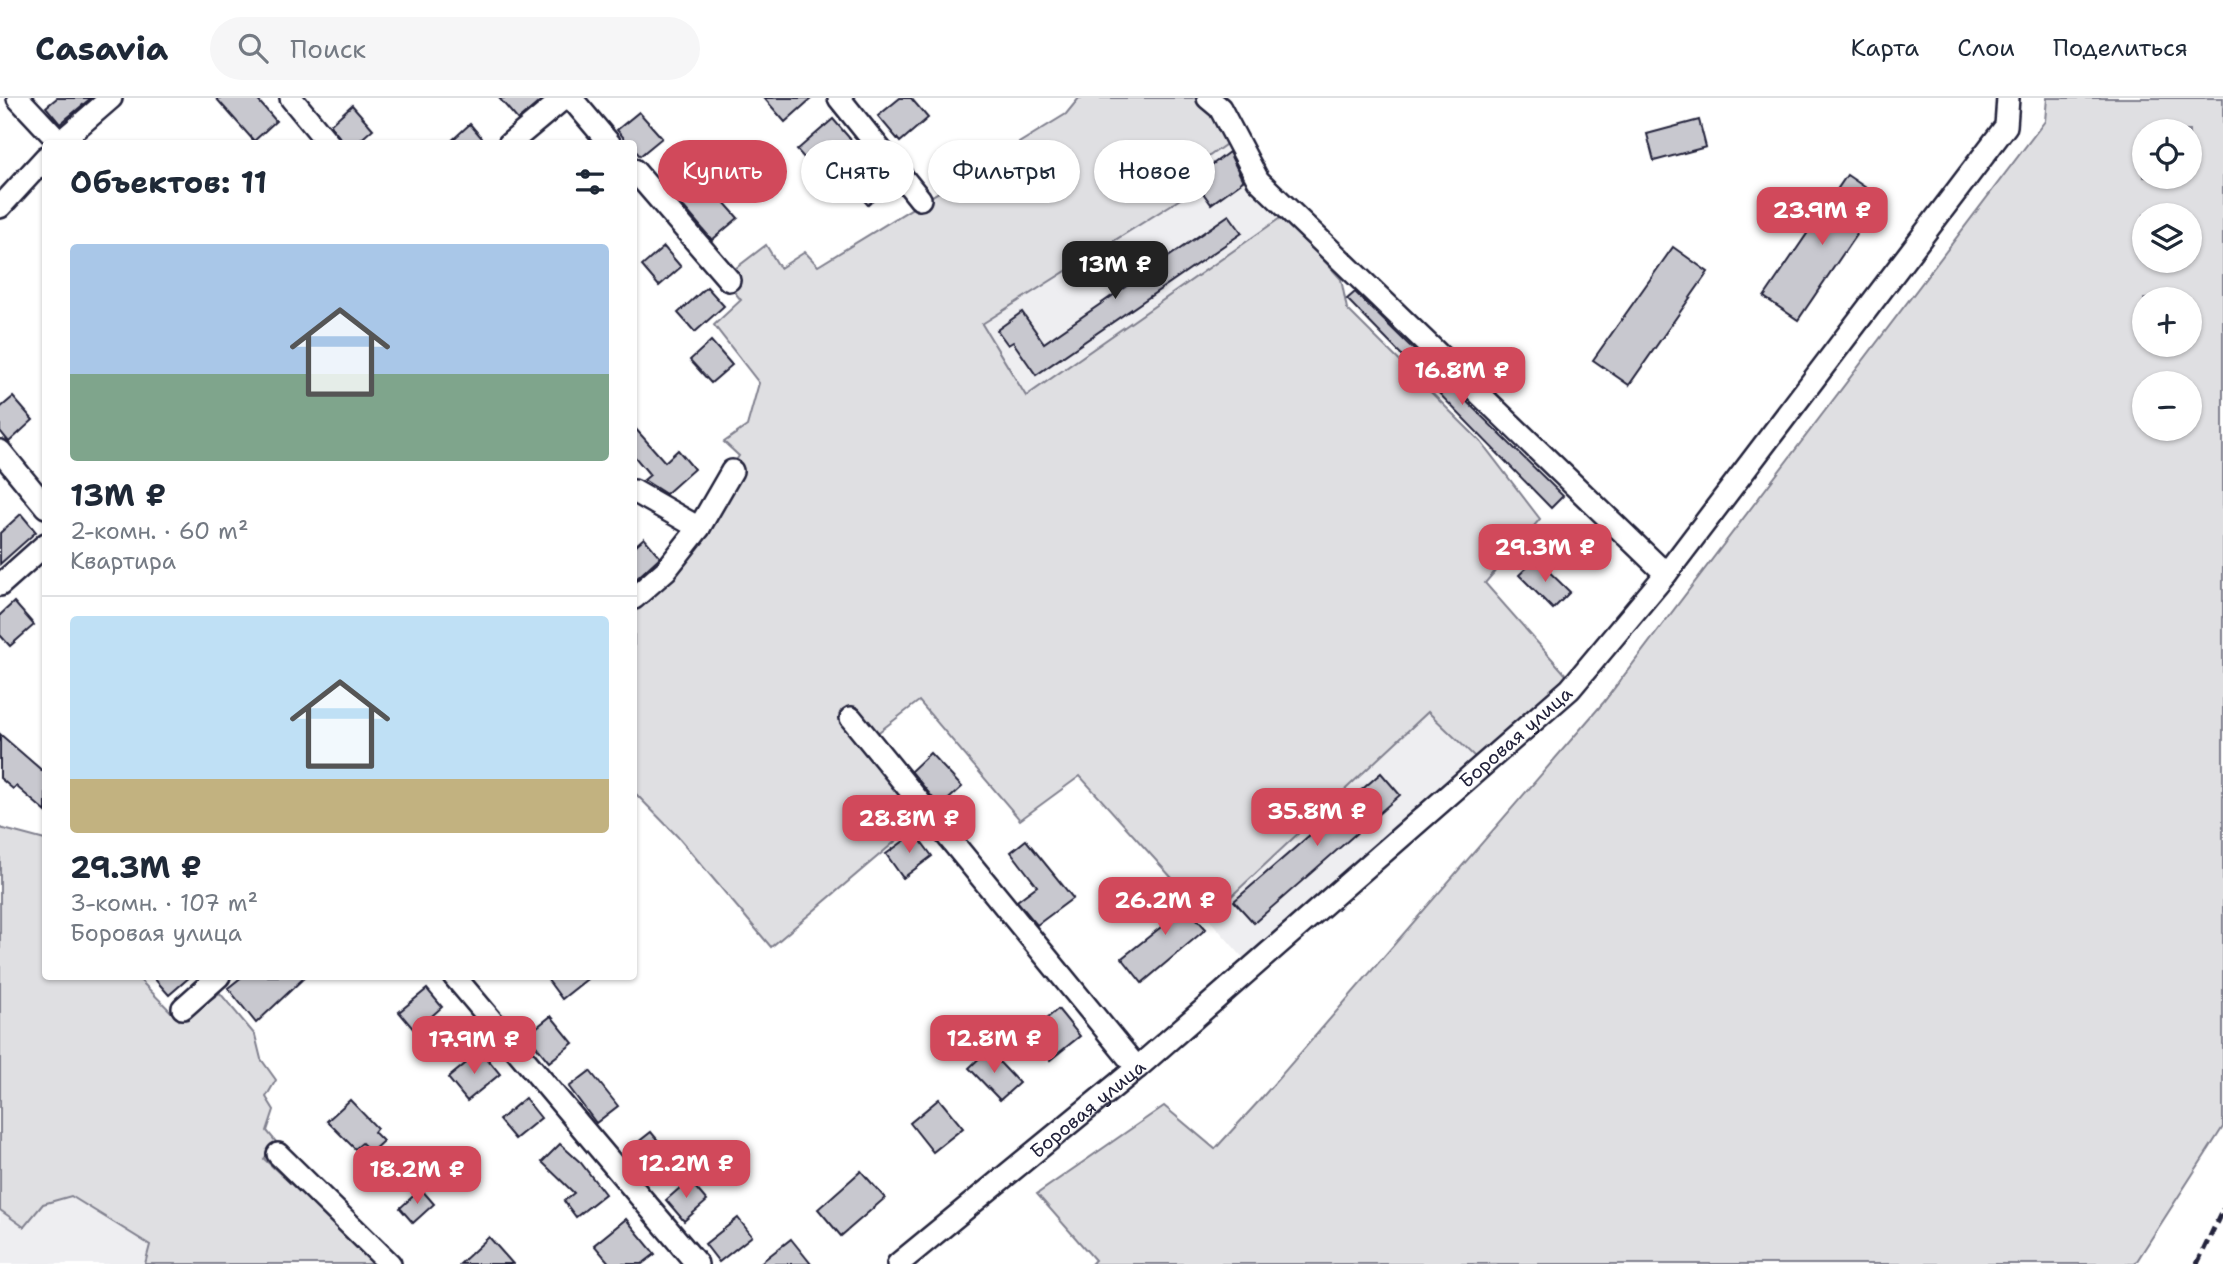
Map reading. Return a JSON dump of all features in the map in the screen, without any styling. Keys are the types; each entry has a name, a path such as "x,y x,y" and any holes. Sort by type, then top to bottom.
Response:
{"street":[{"path":"18,98 51,140"},
{"path":"63,140 111,98"},
{"path":"290,98 325,140"},
{"path":"514,140 564,98"},
{"path":"571,98 607,140"},
{"path":"839,98 920,199"},
{"path":"1208,98 1220,108 1258,180 1666,574"},
{"name":"Боровая улица","path":"898,1264 1138,1068 1570,689 1666,574 2006,126 2008,98"},
{"path":"0,207 42,161"},
{"path":"637,173 729,280"},
{"path":"0,451 42,502"},
{"path":"637,595 666,570 699,528 732,471"},
{"path":"637,493 699,528"},
{"path":"0,585 42,548"},
{"path":"851,718 1138,1068"},
{"path":"183,1008 214,980"},
{"path":"457,980 697,1264"},
{"path":"278,1154 390,1264"}],"shaded area":[{"path":"1079,98 1199,98 1232,140 1215,152 1215,140 1094,140 1094,203 1174,203 982,324 1026,396 1283,216 1341,279 1347,309 1481,442 1540,519 1485,583 1567,676 1476,758 1428,712 1208,918 1080,776 1020,820 919,701 871,738 924,817 771,947 678,837 637,795 637,600 739,456 724,442 747,426 759,383 714,325 741,300 723,278 766,245 780,268 805,252 818,266 928,199 928,203 1080,203 1080,140 1024,140 1066,114"},
{"path":"2047,98 2223,98 2223,1127 2135,1264 1091,1264 1095,1260 1037,1194 1164,1106 1215,1149 1603,703 2045,121"},
{"path":"1232,140 1283,216 1026,396 982,324 1174,203 1215,203 1215,152"},
{"path":"1428,711 1476,758 1246,961 1208,918"},
{"path":"0,828 42,839 42,980 140,980 179,1020 220,993 255,1035 261,1059 276,1080 266,1097 274,1110 267,1131 277,1143 264,1159 378,1264 145,1264 150,1245 71,1196 43,1204 24,1227 0,1210"},
{"path":"71,1196 150,1245 145,1264 0,1264 0,1210 24,1227 43,1204"}],"building":[{"path":"57,98 91,98 60,124 46,107"},
{"path":"216,98 256,98 276,121 253,140"},
{"path":"499,98 544,98 518,120"},
{"path":"764,98 812,98 785,122"},
{"path":"900,98 911,98 928,118 902,140 898,140 878,116"},
{"path":"352,105 373,129 361,140 342,140 330,125"},
{"path":"639,112 662,138 640,156 637,152 637,140 626,140 617,130"},
{"path":"833,119 851,140 809,140"},
{"path":"1699,120 1706,147 1654,161 1647,134"},
{"path":"470,124 484,140 452,140"},
{"path":"1229,152 1243,181 1215,201 1215,162"},
{"path":"1847,175 1881,198 1798,320 1764,297"},
{"path":"680,203 725,203 738,218 712,240"},
{"path":"1229,215 1242,233 1036,375 1013,342 1008,345 997,330 1022,312 1044,343"},
{"path":"664,247 681,267 659,286 642,266"},
{"path":"1673,247 1708,272 1629,385 1593,360"},
{"path":"707,287 724,306 695,332 678,313"},
{"path":"1355,292 1563,496 1551,508 1347,299"},
{"path":"711,341 732,365 711,383 690,360"},
{"path":"13,397 33,420 9,442 0,431 0,408"},
{"path":"637,430 665,462 678,450 694,469 666,494 644,480 650,475 637,460"},
{"path":"21,514 36,532 0,564 0,533"},
{"path":"644,538 660,557 637,578 637,544"},
{"path":"1536,559 1570,592 1553,609 1519,575"},
{"path":"14,602 34,625 10,646 0,635 0,615"},
{"path":"0,734 42,771 42,809 16,786 13,789 0,778"},
{"path":"930,753 962,787 940,807 911,771"},
{"path":"1381,773 1400,795 1254,923 1234,901"},
{"path":"915,833 932,856 903,878 886,854"},
{"path":"1026,840 1073,898 1037,925 1017,901 1037,886 1011,852"},
{"path":"1167,886 1206,929 1142,983 1122,958 1170,920 1151,900"},
{"path":"156,980 186,980 169,995"},
{"path":"238,980 302,980 256,1023 228,988"},
{"path":"548,980 586,980 562,999"},
{"path":"427,989 442,1007 415,1031 399,1012"},
{"path":"1058,1009 1080,1036 1050,1060 1029,1033"},
{"path":"551,1016 573,1043 549,1062 527,1035"},
{"path":"988,1050 1019,1083 1000,1100 969,1068"},
{"path":"481,1051 500,1074 467,1101 448,1078"},
{"path":"590,1071 618,1106 596,1123 569,1087"},
{"path":"525,1098 541,1118 515,1139 499,1120"},
{"path":"939,1099 963,1128 933,1152 910,1123"},
{"path":"350,1100 377,1128 374,1132 383,1141 371,1152 362,1143 355,1149 327,1121"},
{"path":"651,1132 666,1150 638,1173 623,1154"},
{"path":"560,1144 581,1163 605,1194 576,1217 564,1201 574,1193 542,1162"},
{"path":"861,1171 885,1198 841,1236 818,1209"},
{"path":"689,1180 707,1201 684,1221 666,1200"},
{"path":"421,1189 434,1204 413,1223 400,1208"},
{"path":"738,1218 752,1236 719,1262 705,1244"},
{"path":"626,1219 655,1254 642,1264 610,1264 594,1245"},
{"path":"489,1237 513,1264 460,1264"},
{"path":"791,1239 811,1264 759,1264"}],"railway":[{"path":"2197,1264 2223,1209"}]}
